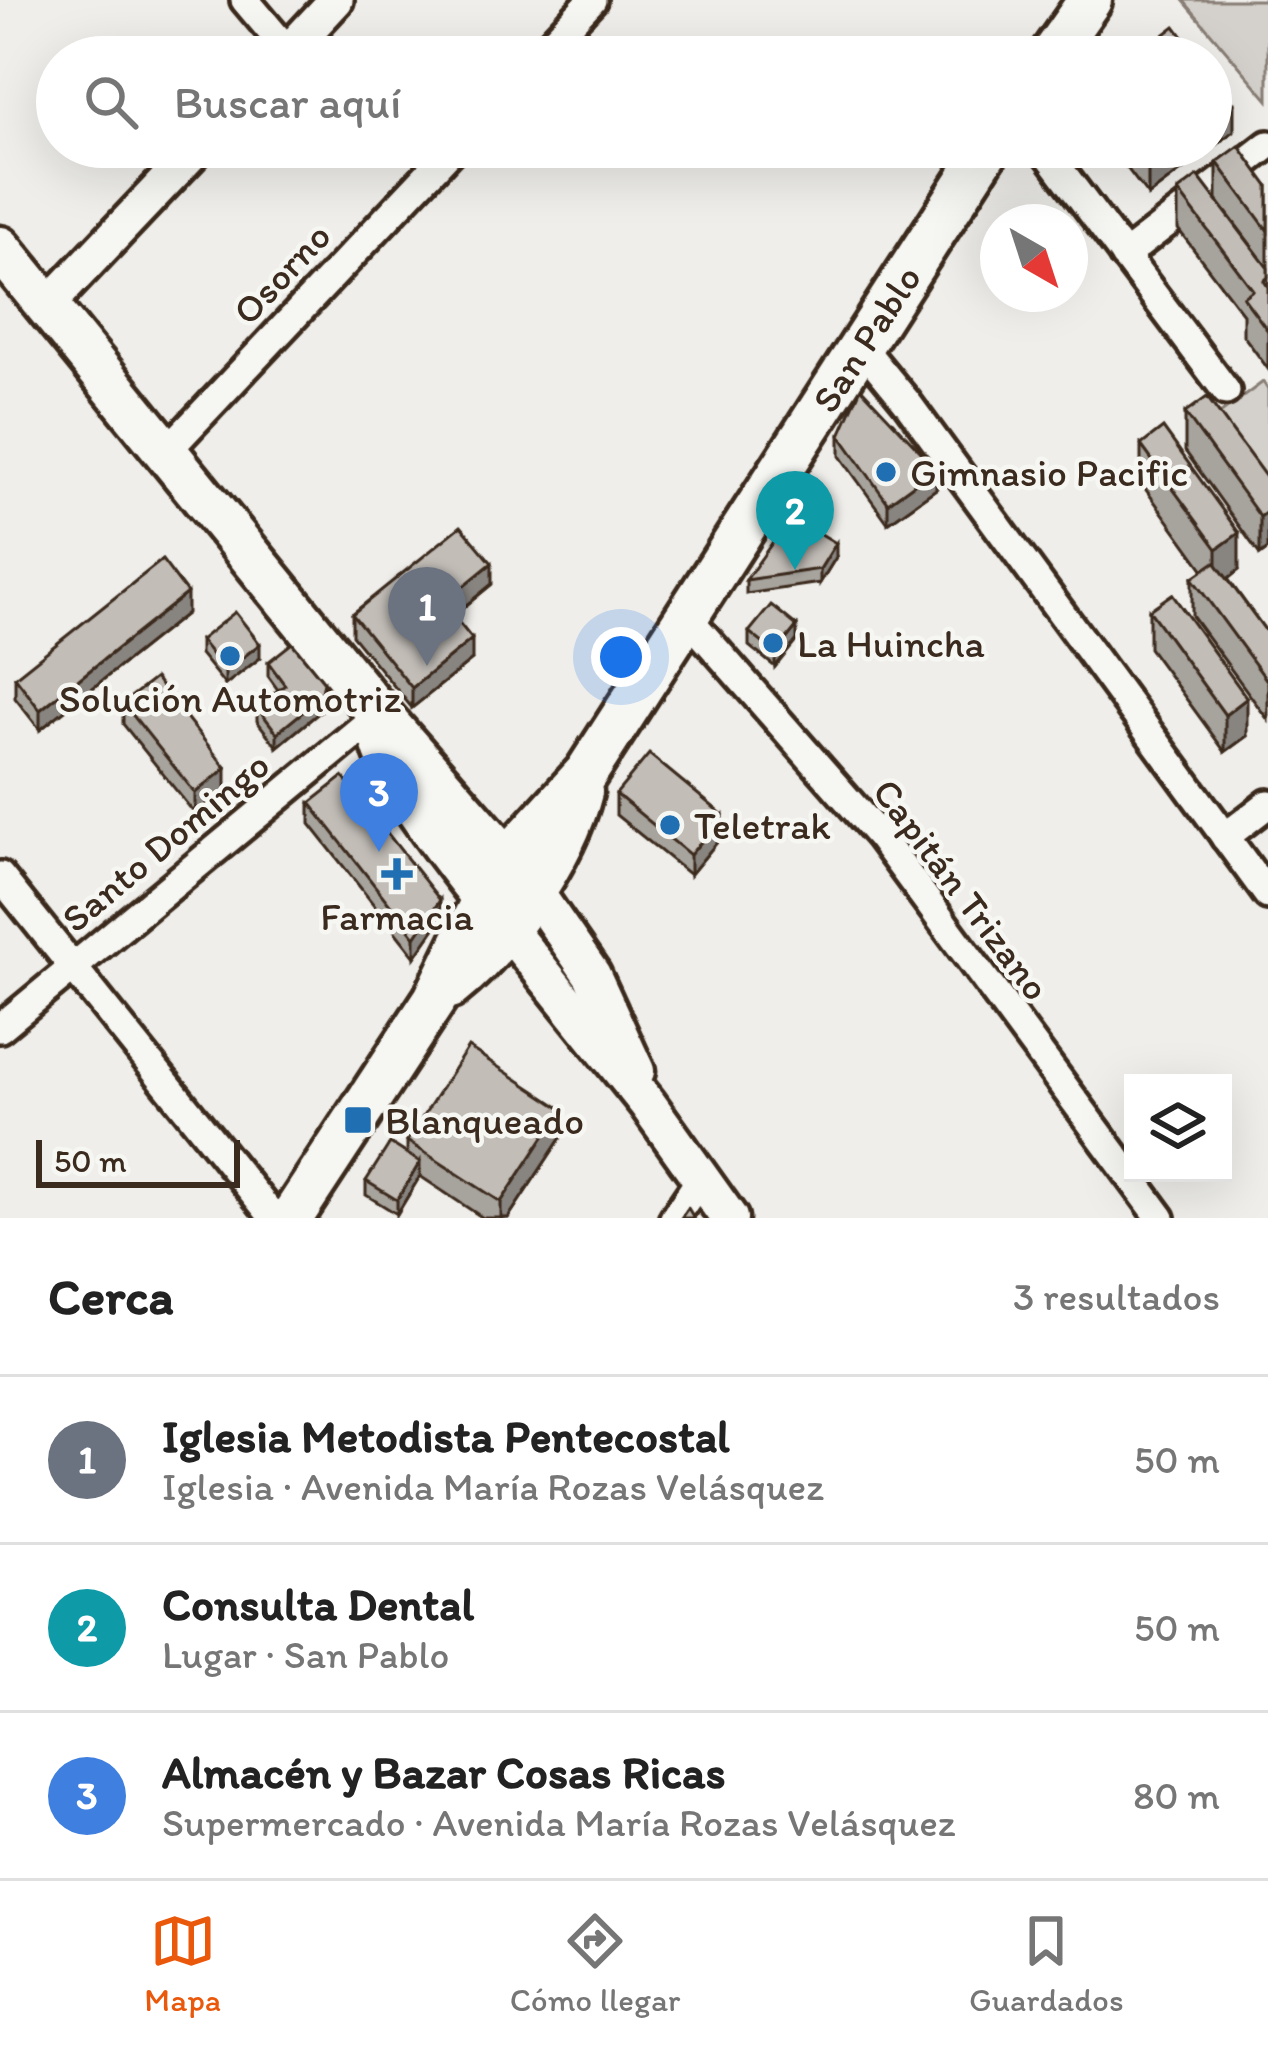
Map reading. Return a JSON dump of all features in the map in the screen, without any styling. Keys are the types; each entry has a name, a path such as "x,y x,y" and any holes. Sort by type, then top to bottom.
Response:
{"main road":[{"path":"1065,36 1090,0"},
{"name":"San Pablo","path":"291,1218 521,875 974,168"},
{"path":"0,248 379,714 521,875 592,975 623,1037 647,1102"},
{"path":"379,714 380,740 395,773 495,912 647,1102 729,1218"}],"street":[{"path":"245,0 272,36"},
{"path":"303,36 336,0"},
{"path":"558,36 592,0"},
{"path":"1124,256 1264,156"},
{"path":"47,306 178,168"},
{"name":"Osorno","path":"166,452 434,168"},
{"path":"1059,168 1226,391"},
{"path":"860,345 906,400 1268,896"},
{"name":"Capitán Trizano","path":"688,618 880,837 1161,1218"},
{"name":"Santo Domingo","path":"0,1028 379,714"},
{"path":"1225,837 1268,804"},
{"path":"0,876 274,1218"},
{"path":"674,1218 701,1178"}],"shaded area":[{"path":"1183,0 1268,0 1268,100 1232,58 1232,36 1214,36"},
{"path":"1263,382 1268,390 1268,489 1217,416"}],"building":[{"path":"1175,26 1182,36 1162,36"},
{"path":"1239,146 1268,186 1268,231 1221,168 1232,168 1232,151"},
{"path":"1198,176 1268,268 1264,281 1268,331 1243,297 1253,290 1178,191"},
{"name":"Gimnasio Pacific","path":"861,388 936,468 888,503 840,435"},
{"path":"1207,397 1268,480 1268,511 1260,517 1185,413"},
{"path":"1163,428 1239,533 1217,549 1141,445"},
{"path":"791,516 836,543 820,569 746,580"},
{"path":"461,526 492,563 443,603 472,639 412,688 352,614"},
{"path":"162,560 187,593 40,710 15,677"},
{"path":"1215,562 1268,634 1268,682 1192,578"},
{"path":"1172,594 1247,698 1225,715 1149,610"},
{"path":"771,605 797,626 775,653 749,632"},
{"path":"235,612 260,644 225,671 200,640"},
{"path":"292,643 324,682 321,697 277,733 257,707 285,685 268,662"},
{"path":"155,678 226,768 195,793 123,703"},
{"name":"Teletrak","path":"649,754 723,815 690,855 616,794"},
{"path":"343,777 440,900 415,937 310,803"},
{"path":"468,1047 562,1109 501,1202 407,1141"},
{"path":"390,1143 420,1162 397,1200 366,1181"}],"place":[{"name":"Gimnasio Pacific","path":"886,472"},
{"name":"Consulta Dental","path":"795,570"},
{"name":"La Huincha","path":"773,643"},
{"name":"Solución Automotriz","path":"230,656"},
{"name":"Iglesia Metodista Pentecostal","path":"427,666"},
{"name":"Teletrak","path":"670,825"},
{"name":"Almacén y Bazar Cosas Ricas","path":"379,852"},
{"name":"Farmacia","path":"397,874"},
{"name":"Blanqueado","path":"358,1120"}]}
